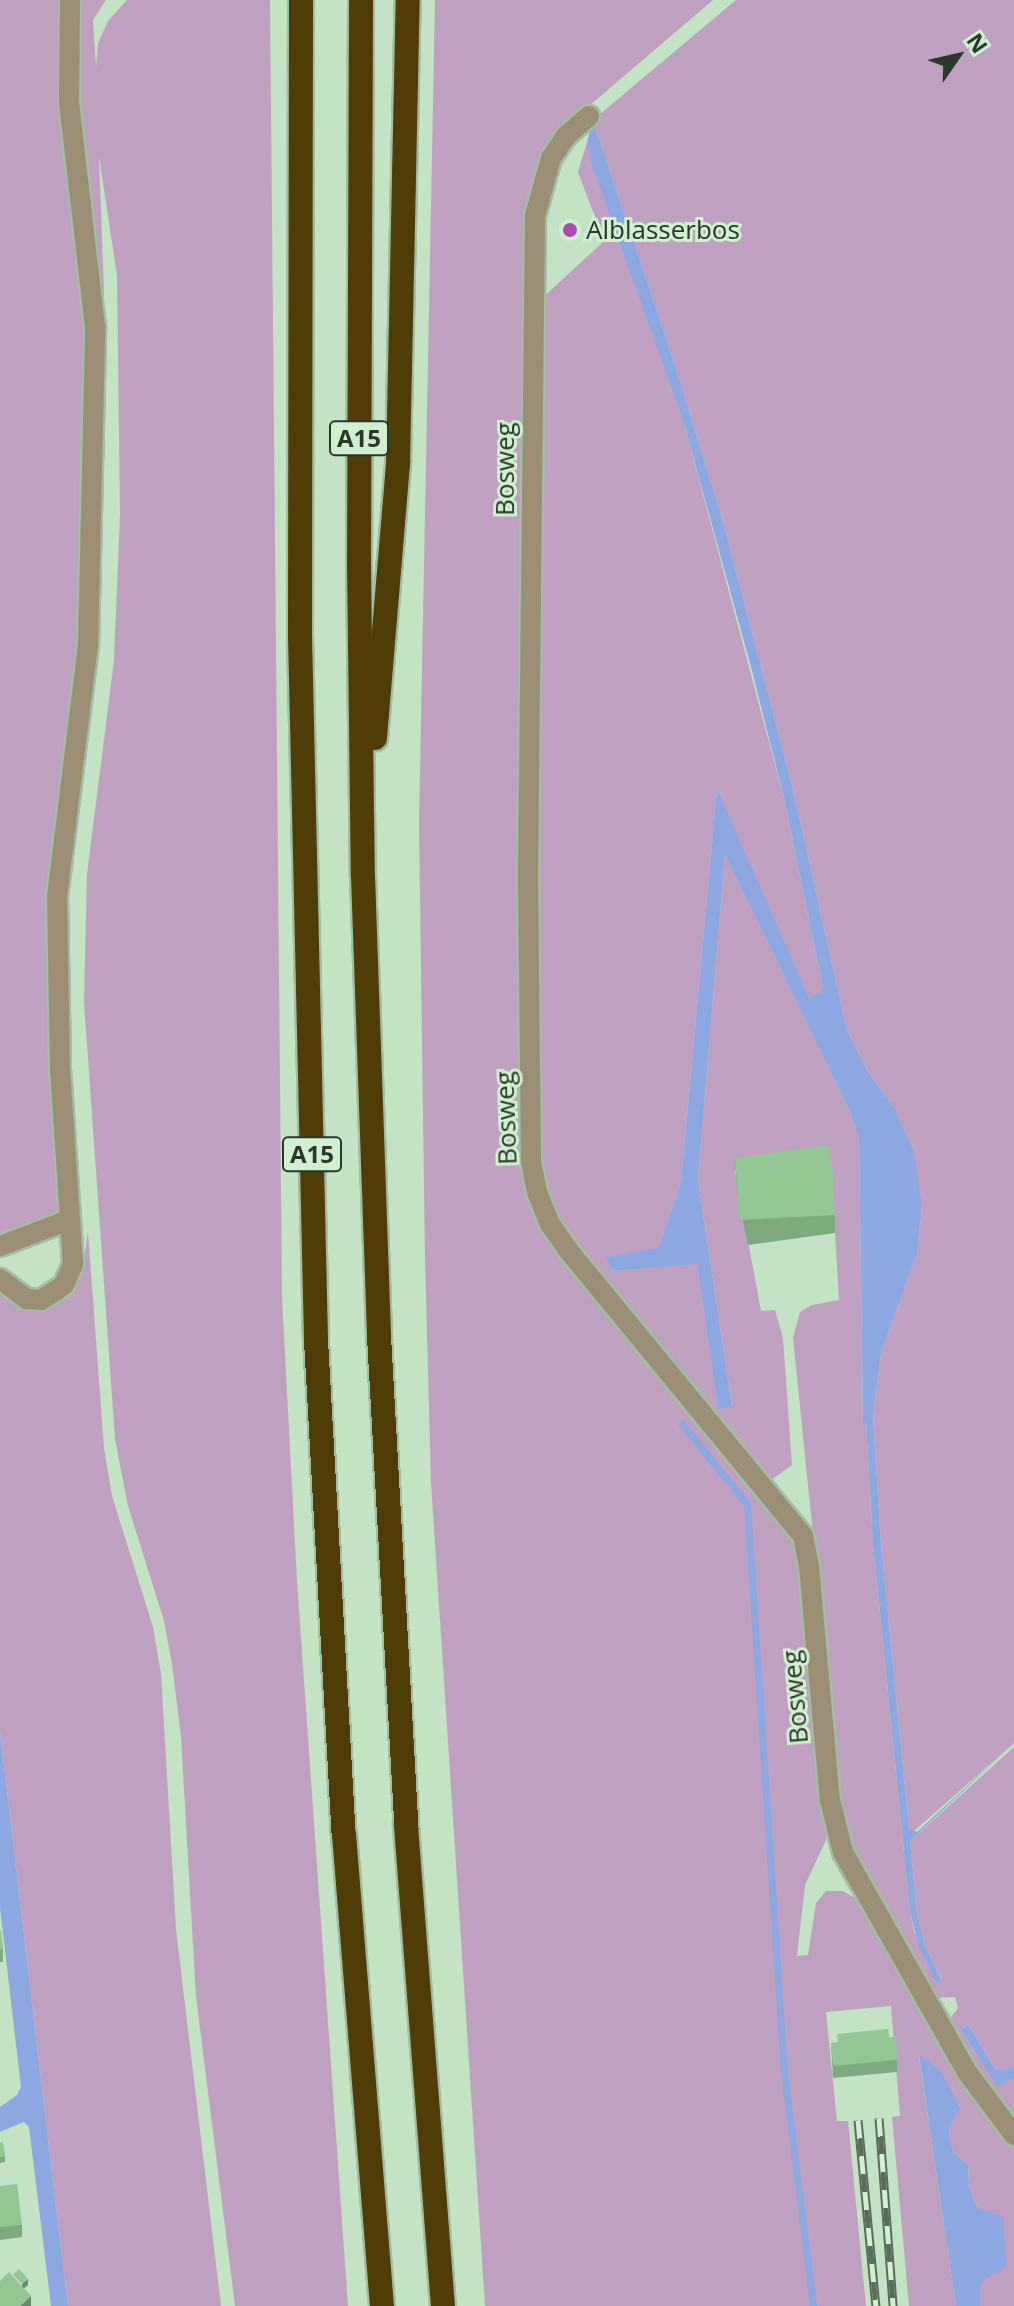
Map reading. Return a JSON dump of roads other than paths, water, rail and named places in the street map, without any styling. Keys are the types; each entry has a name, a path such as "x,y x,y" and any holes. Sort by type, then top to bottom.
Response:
{"highway":[{"name":"A15","path":"301,0 300,635 316,1340 344,1834 382,2306"},
{"name":"A15","path":"361,0 359,562 363,876 379,1336 406,1826 443,2306"},
{"name":"A15","path":"363,876 398,463 408,0"}],"street":[{"path":"0,1279 27,1299 41,1300 64,1285 73,1264 60,1067 57,897 88,646 95,327 69,102 70,0"},
{"name":"Bosweg","path":"589,116 566,136 551,158 541,184 535,216 528,893 531,1161 537,1192 550,1224 568,1250 803,1536 809,1566 830,1800 843,1852 967,2072 1014,2135"},
{"path":"0,1246 69,1220"}],"water":[{"path":"593,120 671,352 723,521 793,789 847,1030 868,1072 892,1104 914,1152 922,1207 917,1254 881,1353 873,1417 881,1543 909,1829 917,1832 1014,1743 910,1841 917,1913 925,1945 942,1981 937,1984 919,1947 910,1912 873,1544 866,1423 863,1423 859,1138 850,1112 725,854 698,1179 732,1407 718,1409 697,1264 612,1271 606,1257 659,1248 681,1182 717,789 810,999 823,989 785,802 751,667 684,423 592,165 587,142"},
{"path":"0,1732 68,2306 51,2306 29,2127 24,2122 0,2132 0,2107 17,2095 21,2087 0,1908"},
{"path":"968,2024 995,2069 1005,2070 1014,2065 1014,2078 997,2086 961,2030"},
{"path":"919,2055 940,2070 960,2107 949,2130 953,2152 968,2165 969,2187 977,2207 1003,2217 1007,2266 981,2282 980,2306 956,2306"}],"waterway":[{"path":"682,1424 747,1504 784,2073 813,2306"}],"railway":[{"path":"879,2118 893,2306"},
{"path":"858,2120 876,2306"}],"place":[{"name":"Alblasserbos","path":"570,230"}]}
